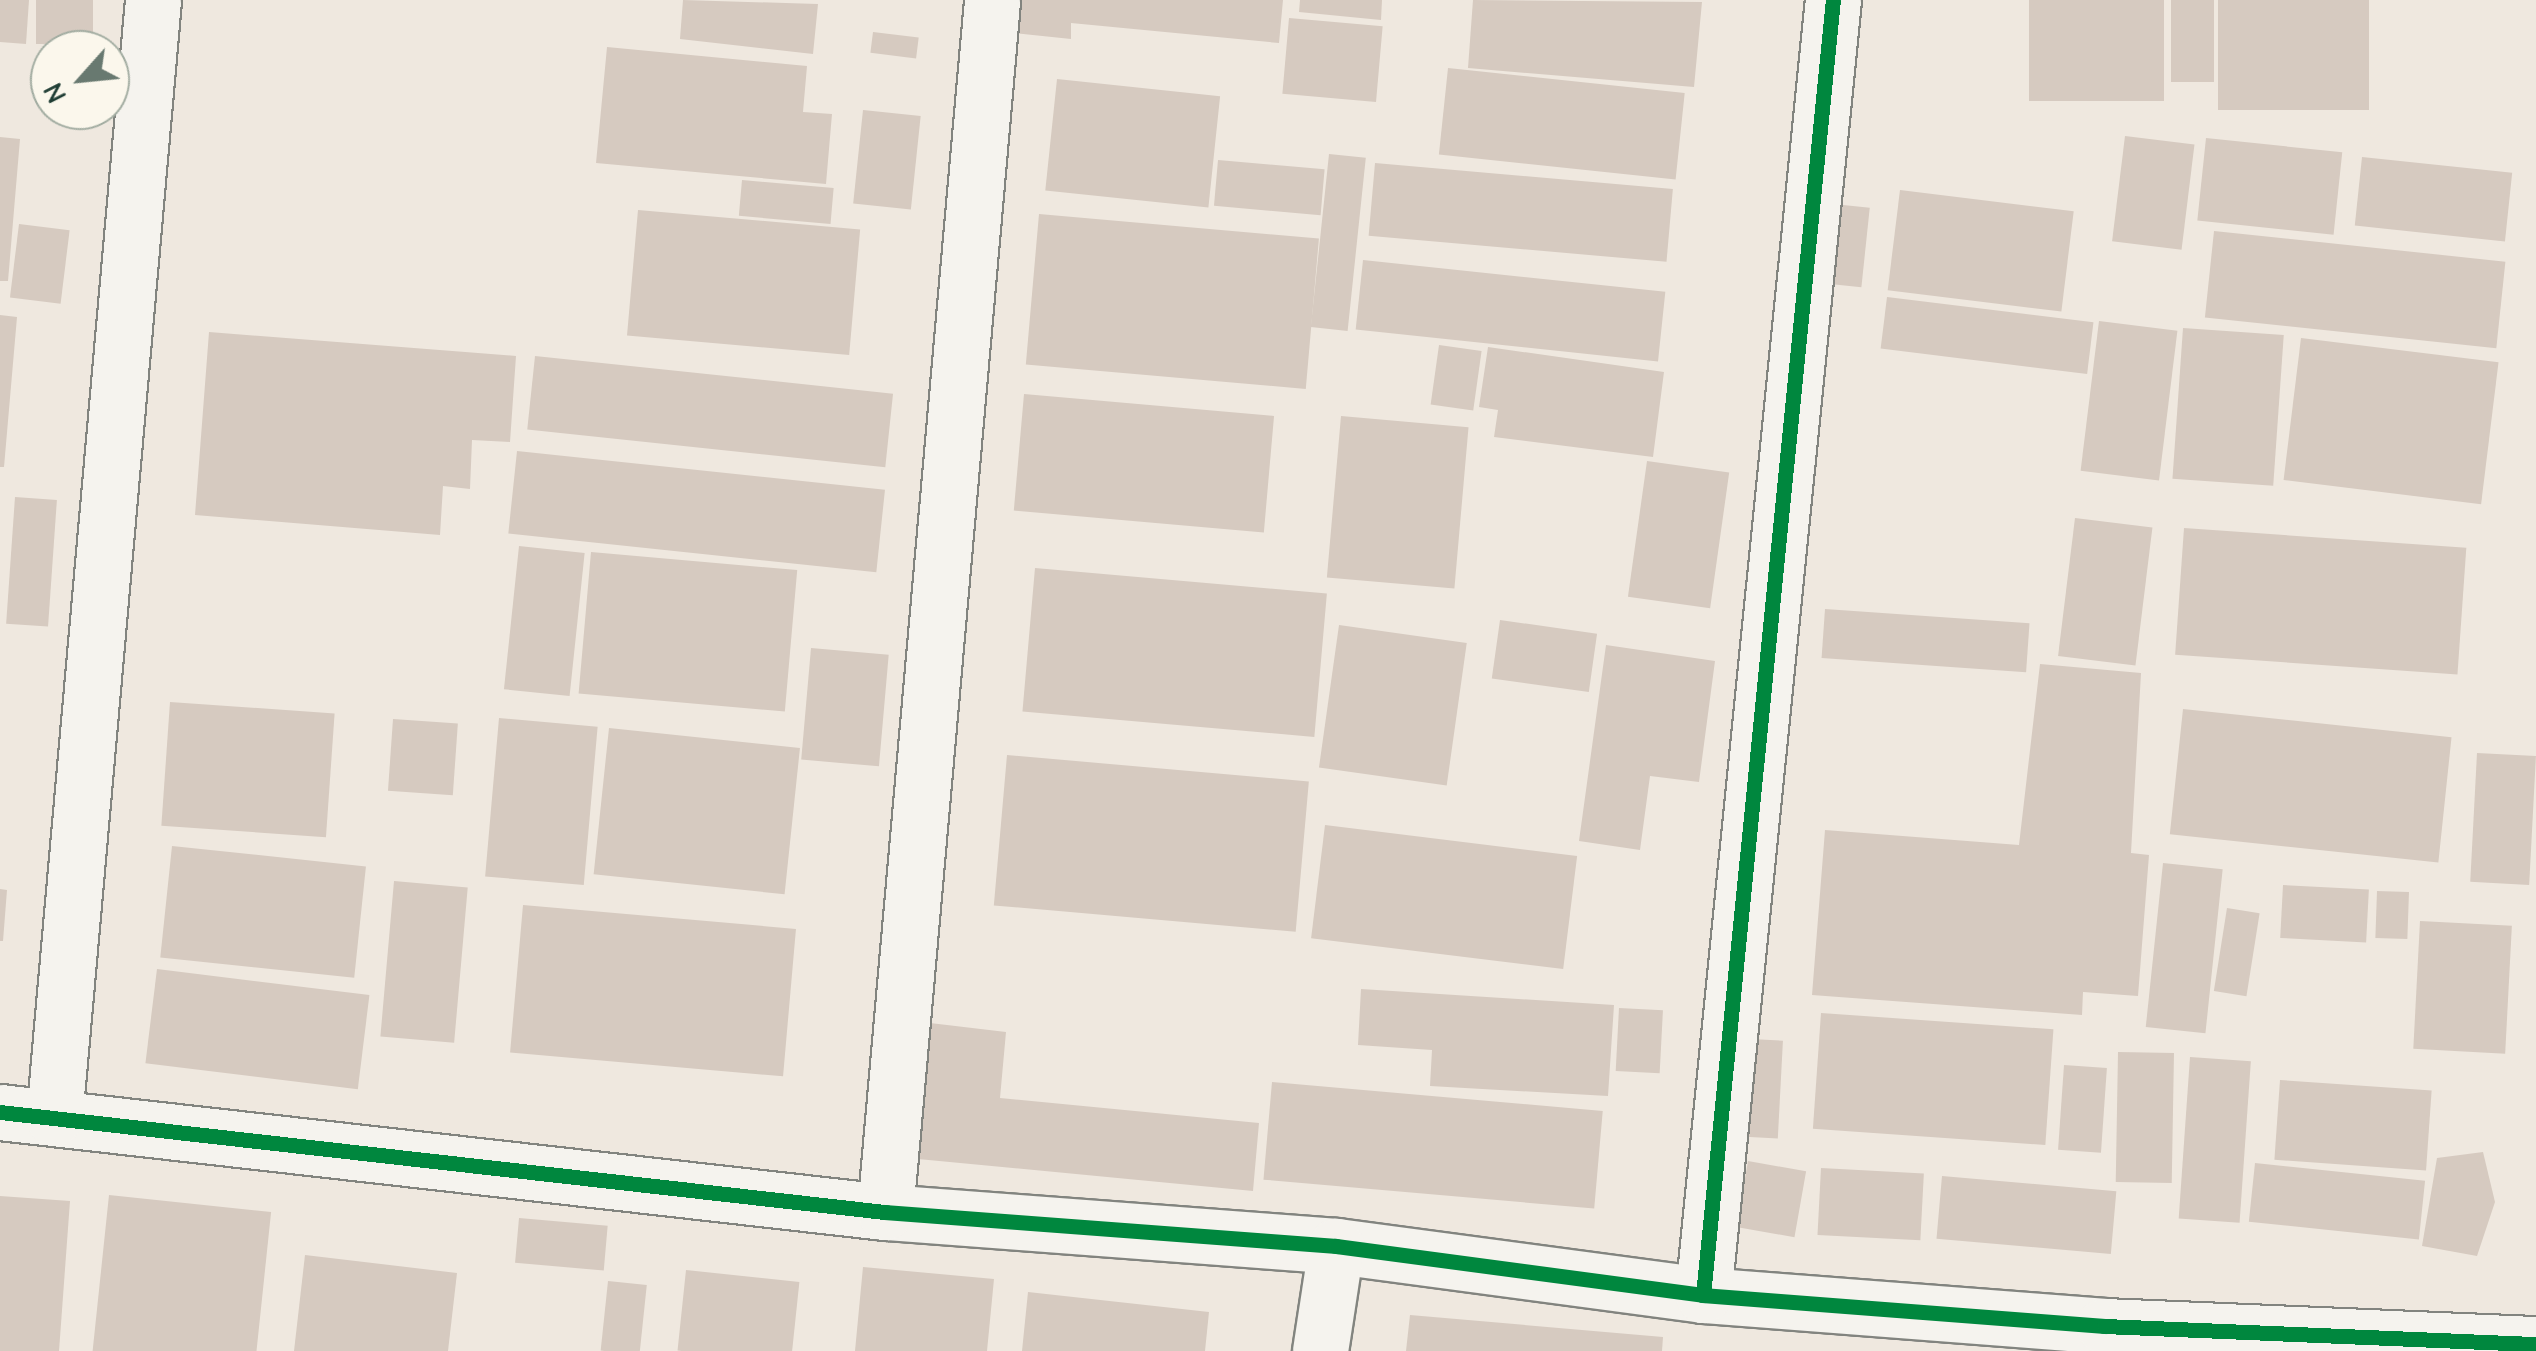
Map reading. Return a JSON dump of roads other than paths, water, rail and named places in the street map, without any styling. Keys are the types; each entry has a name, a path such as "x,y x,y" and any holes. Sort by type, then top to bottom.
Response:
{"street":[{"path":"54,1118 153,0"},
{"path":"885,1212 992,0"},
{"path":"1703,1295 1833,0"},
{"path":"0,1112 885,1212 1336,1246 1703,1295 2103,1338 2536,1344"},
{"path":"1320,1351 1336,1246"}]}
